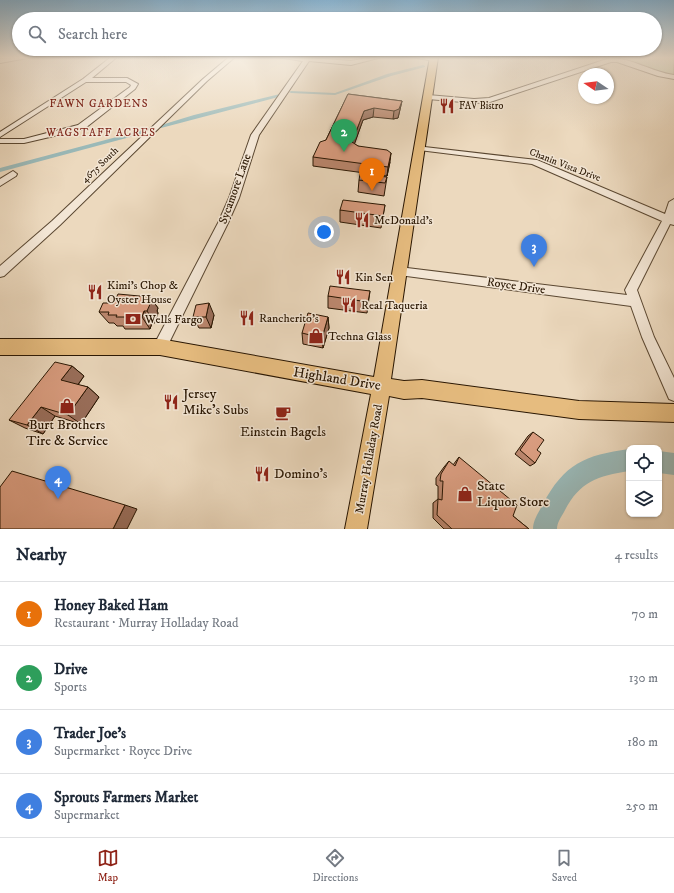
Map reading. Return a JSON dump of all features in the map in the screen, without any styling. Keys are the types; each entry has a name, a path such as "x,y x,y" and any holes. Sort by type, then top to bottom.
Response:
{"main road":[{"name":"Murray Holladay Road","path":"356,529 381,386 430,82"},
{"name":"Highland Drive","path":"0,347 160,348 404,390 422,388 585,412 674,413"}],"street":[{"path":"0,135 81,82"},
{"path":"0,141 24,141 81,127 127,92 135,84 130,82"},
{"name":"4675 South","path":"0,274 56,223 203,82"},
{"name":"Sycamore Lane","path":"160,348 223,223 234,198 255,135 292,82"},
{"path":"428,96 486,101 544,82"},
{"name":"Chanin Vista Drive","path":"419,148 534,162 671,220"},
{"path":"0,184 13,174"},
{"path":"674,202 671,220 631,290 633,301 674,394"},
{"name":"Royce Drive","path":"399,271 633,301"}],"building":[{"path":"348,94 402,101 399,109 394,111 374,108 364,111 352,142 358,146 387,150 391,153 388,167 313,157 320,142 326,140"},
{"path":"360,174 387,177 385,183 359,180"},
{"path":"343,200 385,205 383,216 340,210"},
{"path":"330,286 370,291 368,302 328,296"},
{"path":"118,294 150,297 148,302 151,302 147,311 144,311 142,317 116,317 117,315 108,315 109,312 99,312 103,303 114,303"},
{"path":"209,303 206,317 193,317 196,305"},
{"path":"308,313 328,317 322,338 302,333"},
{"path":"55,362 72,366 61,380 88,387 68,415 41,407 27,425 9,420"},
{"path":"533,432 544,440 537,450 541,453 535,463 520,450"},
{"name":"State Liquor Store","path":"459,457 517,505 513,516 529,529 452,529 437,515 438,499 442,500 443,481 440,481 441,474 449,461 455,466"},
{"path":"12,471 125,505 113,529 0,529 0,487"}],"waterway":[{"path":"291,92 335,94 370,82"},
{"path":"161,126 280,95"},
{"path":"0,170 143,132"},
{"path":"545,529 545,524 560,496 571,481 582,473 598,467 626,460"},
{"path":"662,462 674,464"}],"place":[{"name":"FAV Bistro","path":"447,106"},
{"name":"Drive","path":"344,152"},
{"name":"Honey Baked Ham","path":"372,191"},
{"name":"McDonald's","path":"362,220"},
{"name":"Trader Joe's","path":"534,267"},
{"name":"Kin Sen","path":"343,277"},
{"name":"Kimi's Chop & Oyster House","path":"95,292"},
{"name":"Real Taqueria","path":"349,305"},
{"name":"Rancherito's","path":"247,318"},
{"name":"Wells Fargo","path":"133,319"},
{"name":"Techna Glass","path":"316,336"},
{"name":"Jersey Mike's Subs","path":"171,402"},
{"name":"Burt Brothers Tire & Service","path":"67,406"},
{"name":"Einstein Bagels","path":"283,413"},
{"name":"Domino's","path":"262,474"},
{"name":"State Liquor Store","path":"465,494"},
{"name":"Sprouts Farmers Market","path":"58,499"}],"district":[{"name":"FAWN GARDENS","path":"99,104"},
{"name":"WAGSTAFF ACRES","path":"101,133"}]}
